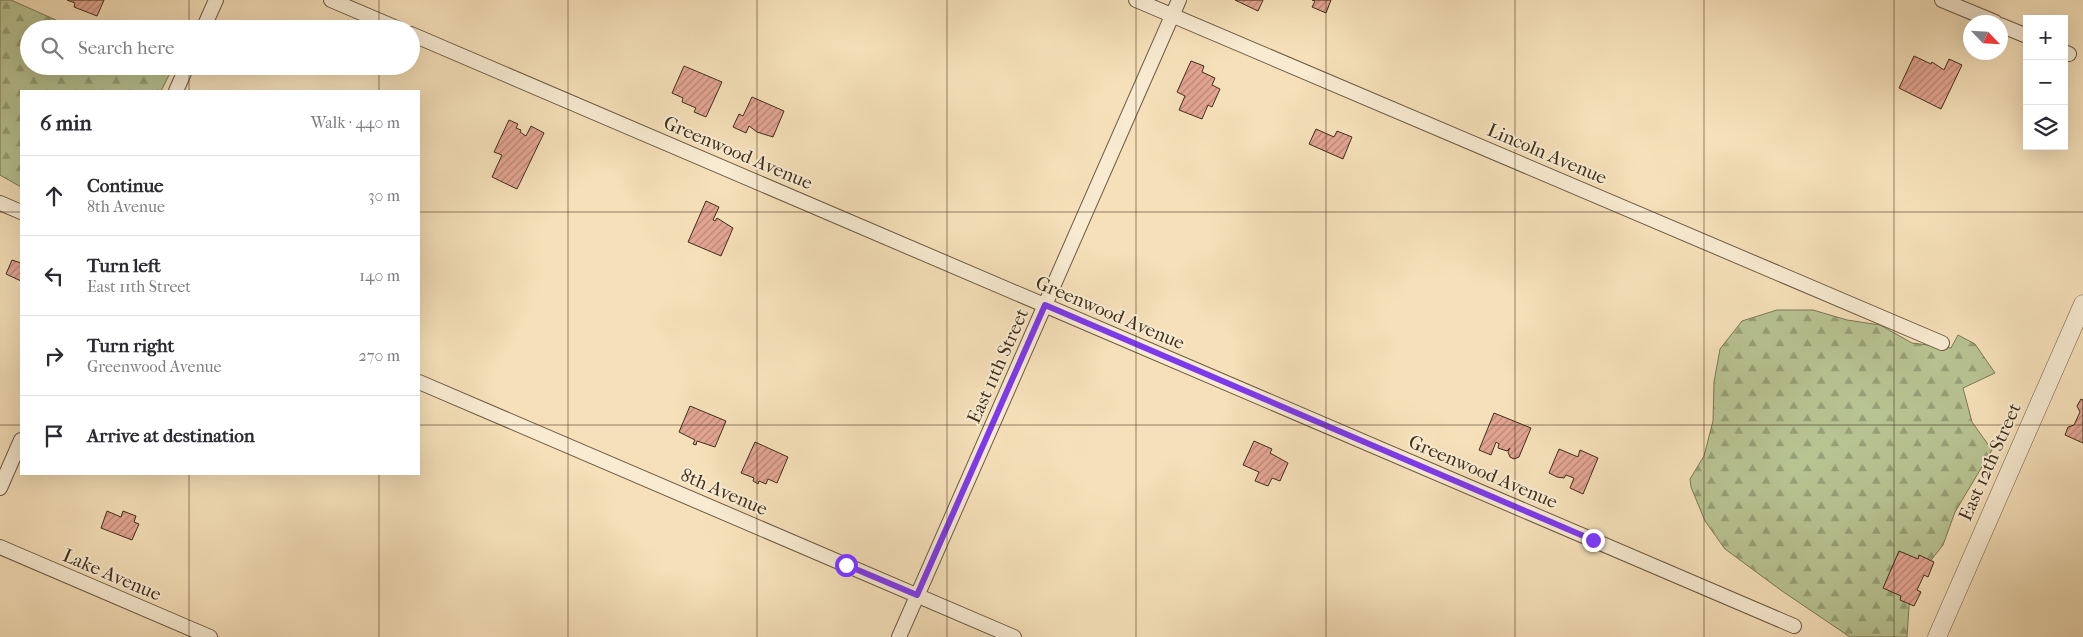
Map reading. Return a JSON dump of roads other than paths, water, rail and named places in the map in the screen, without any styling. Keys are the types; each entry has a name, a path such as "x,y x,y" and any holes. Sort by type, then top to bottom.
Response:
{"street":[{"path":"207,20 216,0"},
{"path":"331,0 378,20"},
{"name":"Lincoln Avenue","path":"1136,0 1942,343"},
{"name":"East 11th Street","path":"899,637 1179,0"},
{"path":"1942,0 1978,15"},
{"path":"2008,28 2023,34"},
{"name":"Greenwood Avenue","path":"420,38 1794,626"},
{"path":"176,90 183,75"},
{"path":"0,203 20,212"},
{"name":"East 12th Street","path":"1936,637 2083,304"},
{"name":"8th Avenue","path":"420,382 1014,637"},
{"path":"0,488 20,442"},
{"name":"Lake Avenue","path":"0,547 210,637"}]}
